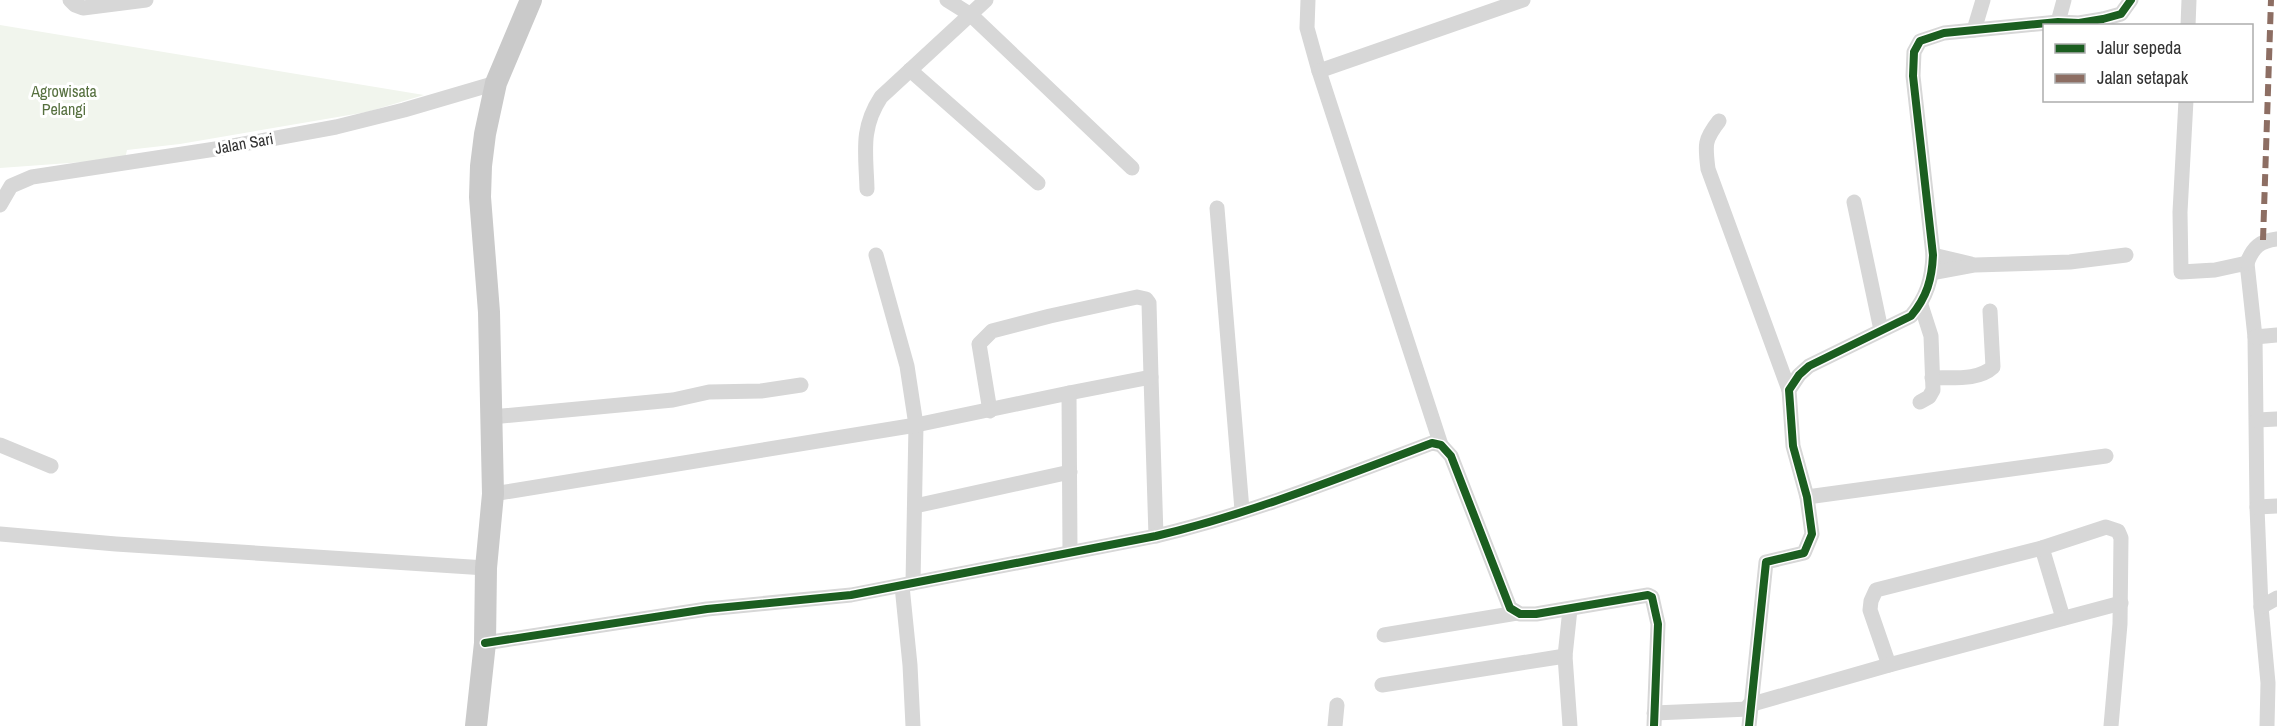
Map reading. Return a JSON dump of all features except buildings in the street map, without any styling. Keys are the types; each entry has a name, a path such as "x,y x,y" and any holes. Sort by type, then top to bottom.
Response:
{"main road":[{"path":"476,726 485,643 486,568 494,494 489,312 480,196 485,134 496,83 531,0"}],"street":[{"path":"70,0 83,8 146,0"},
{"path":"947,0 971,15 1132,168"},
{"path":"867,189 866,134 871,113 881,98 986,0"},
{"path":"1308,0 1307,28 1319,71 1441,445 1451,456 1510,608 1517,613"},
{"path":"1319,71 1523,0"},
{"path":"1974,30 1983,0"},
{"path":"2058,22 2064,0"},
{"path":"1789,390 1799,375 1809,366 1911,316 1921,304 1932,273 1933,255 1912,76 1914,52 1920,41 1944,33 2058,22 2079,23 2121,14 2132,0"},
{"path":"2188,24 2189,0"},
{"path":"910,70 1038,183"},
{"name":"Jalan Sari","path":"0,205 11,186 32,177 336,127 413,108 496,83"},
{"path":"2186,102 2180,212 2181,272 2215,270 2247,263"},
{"path":"1719,121 1707,136 1705,146 1708,170 1789,390 1793,446 1808,497 1812,534 1804,553 1766,562 1749,707 1749,726"},
{"path":"1854,202 1881,330"},
{"path":"1218,208 1242,510"},
{"path":"2267,726 2273,683 2261,607 2255,337 2247,263 2253,250 2263,240 2277,239"},
{"path":"876,255 907,366 916,425 915,506 907,585 913,726"},
{"path":"1933,255 1975,265"},
{"path":"1932,273 1975,265 2070,262 2126,255"},
{"path":"990,411 979,344 987,335 1050,316 1137,297 1146,299 1149,303 1156,536"},
{"path":"1920,402 1932,394 1931,336 1921,304"},
{"path":"1932,378 1979,376 1987,373 1993,367 1990,311"},
{"path":"2255,337 2277,335"},
{"path":"494,494 916,425 1150,376"},
{"path":"491,417 673,400 709,392 761,390 801,385"},
{"path":"1069,393 1070,551"},
{"path":"2257,420 2277,419"},
{"path":"485,643 707,609 851,595 1156,536 1193,527 1432,443 1441,445"},
{"path":"0,445 51,466"},
{"path":"1808,497 2106,456"},
{"path":"915,506 1070,472"},
{"path":"2257,507 2277,506"},
{"path":"1889,664 1870,610 1876,590 2042,548 2106,527 2118,531 2121,538 2121,603 2111,726"},
{"path":"0,534 116,544 486,568"},
{"path":"2042,548 2063,618"},
{"path":"1384,635 1517,613 1536,614 1652,597 1658,624 1654,719 1749,707 1889,664 2121,603"},
{"path":"2261,607 2277,598"},
{"path":"1570,609 1565,656 1570,726"},
{"path":"1382,685 1565,656"},
{"path":"1335,726 1337,705"}],"green space":[{"name":"Agrowisata Pelangi","path":"0,25 424,95 367,112 180,144 127,150 125,159 0,168"}],"marked path":[{"path":"2263,240 2271,0"}],"cycle path":[{"path":"1749,726 1766,562 1804,553 1812,534 1807,497 1793,446 1789,390 1799,375 1809,366 1911,316 1925,295 1930,280 1933,255 1913,76 1914,52 1920,41 1944,33 2058,22 2079,23 2103,19 2121,14 2131,0"},
{"path":"485,643 707,609 851,595 1156,536 1261,506 1432,443 1441,445 1451,456 1510,608 1520,614 1536,614 1648,595 1652,597 1658,624 1654,726"}]}
